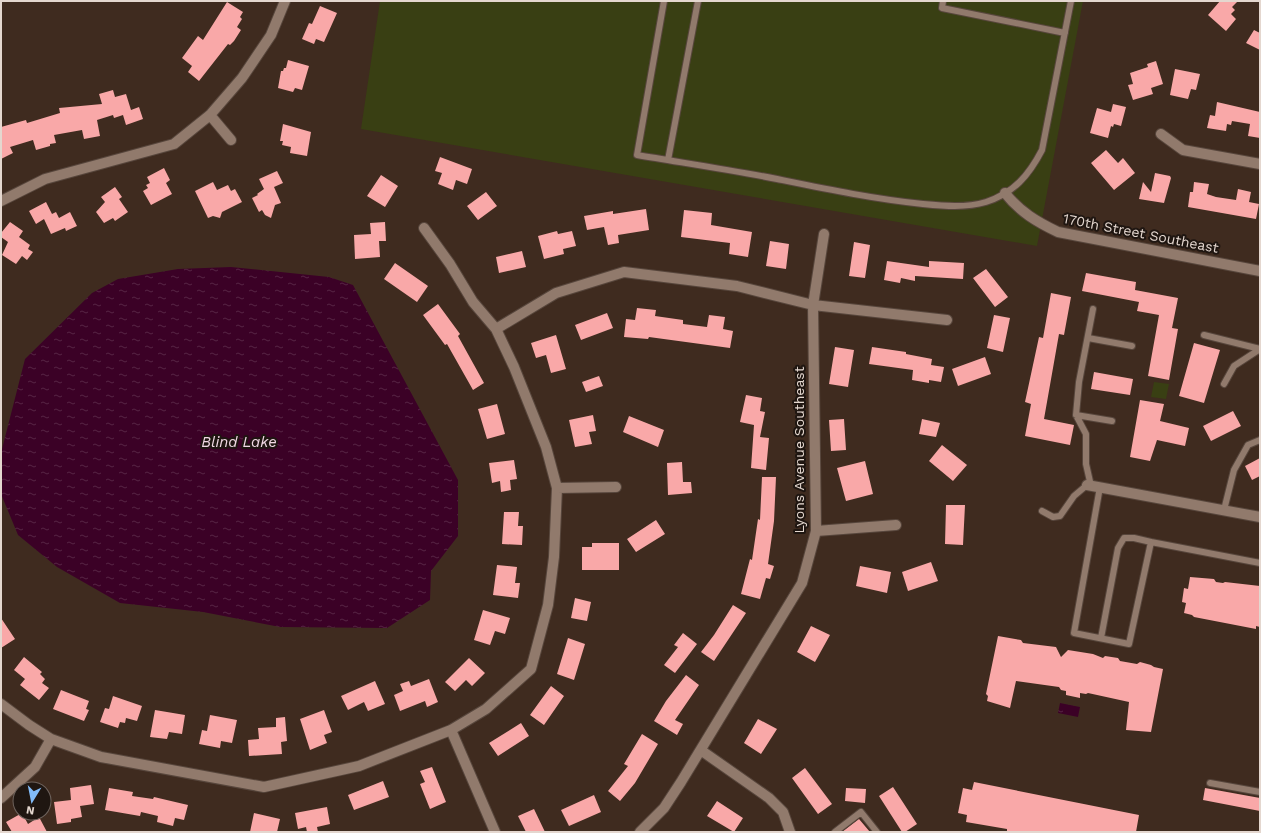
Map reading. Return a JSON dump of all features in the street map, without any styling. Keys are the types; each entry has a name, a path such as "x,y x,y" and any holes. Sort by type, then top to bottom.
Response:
{"street":[{"path":"1,201 45,179 174,144 210,115 242,78 271,35 286,1"},
{"path":"210,115 231,140"},
{"path":"1161,134 1183,150 1260,164"},
{"name":"170th Street Southeast","path":"1005,193 1014,204 1033,220 1058,232 1260,271"},
{"path":"1,704 51,739 101,757 264,787 359,766 451,730 486,709 531,669 548,606 554,558 557,488 543,440 514,367 496,329 473,302 450,264 424,228"},
{"name":"Lyons Avenue Southeast","path":"640,832 664,808 702,751 802,583 816,531 813,305 824,234"},
{"path":"496,329 556,293 624,272 738,286 813,305 947,320"},
{"path":"1092,486 1260,517"},
{"path":"557,488 616,487"},
{"path":"816,531 896,525"},
{"path":"451,730 495,832"},
{"path":"1,798 34,767 51,739"},
{"path":"702,751 770,798 783,812 790,832"}],"lane":[{"path":"664,1 637,155 869,197 910,202 969,205 987,202 1005,193 1024,180 1042,150 1071,1"},
{"path":"668,160 698,1"},
{"path":"943,1 942,8 1065,33"},
{"path":"1093,309 1079,382 1076,415 1086,434 1086,464 1092,486 1074,632 1129,644 1151,542"},
{"path":"1204,335 1260,349"},
{"path":"1088,338 1132,346"},
{"path":"1224,384 1234,366 1260,349"},
{"path":"1076,415 1112,421"},
{"path":"1224,510 1234,470 1248,445 1260,440"},
{"path":"1042,511 1053,517 1060,516 1074,496 1092,486"},
{"path":"1101,638 1118,548 1124,538 1134,538 1260,563"},
{"path":"1210,783 1260,792"},
{"path":"835,832 861,812 877,832"}],"green space":[{"path":"380,1 1083,1 1037,246 361,129"},
{"path":"1154,382 1169,384 1166,399 1151,397"}],"water":[{"name":"Blind Lake","path":"231,267 329,277 353,285 458,480 458,536 431,571 430,600 387,628 280,627 203,612 120,603 57,567 18,535 1,494 1,453 25,359 92,293 118,279 178,269"},
{"path":"1060,703 1080,707 1078,717 1058,713"}],"building":[{"path":"1220,1 1238,1 1232,7 1235,10 1231,14 1236,19 1226,31 1208,15"},
{"path":"227,2 243,12 240,17 242,19 237,27 241,30 234,41 230,45 228,44 199,81 188,72 192,66 182,58 198,36 203,40"},
{"path":"320,6 337,13 324,42 316,39 314,44 302,39 309,23 312,24"},
{"path":"1254,30 1260,33 1260,50 1246,43"},
{"path":"288,60 309,66 302,90 295,88 293,92 278,88 281,71 286,68"},
{"path":"1156,61 1163,84 1151,88 1153,94 1133,100 1128,85 1133,84 1130,73 1148,67 1147,64"},
{"path":"1175,69 1200,74 1196,90 1191,89 1188,99 1170,95"},
{"path":"113,90 115,97 126,94 131,110 139,107 143,119 126,125 123,115 114,118 113,115 97,120 100,136 84,139 82,130 54,135 56,143 50,144 50,146 36,150 33,140 10,147 13,153 1,159 1,127 26,120 27,123 60,113 59,108 102,104 99,94"},
{"path":"1217,102 1260,112 1260,138 1248,136 1250,124 1232,121 1231,125 1227,124 1226,131 1207,128 1210,115 1215,116"},
{"path":"1113,104 1126,107 1121,126 1114,124 1113,127 1111,126 1108,138 1090,133 1097,108 1111,112"},
{"path":"283,124 311,132 307,156 290,153 291,147 282,145 283,141 280,141"},
{"path":"1106,150 1118,163 1123,158 1135,173 1114,190 1091,163"},
{"path":"440,157 472,169 467,184 456,180 453,190 438,184 442,173 435,171"},
{"path":"164,168 170,180 166,183 172,194 151,205 143,191 148,188 146,185 150,183 147,177"},
{"path":"277,171 283,183 274,187 281,203 275,205 271,218 265,215 262,210 259,212 252,198 264,189 259,179"},
{"path":"1155,173 1170,176 1171,178 1164,203 1139,199 1143,182 1151,192"},
{"path":"381,175 398,186 385,207 367,196"},
{"path":"213,182 217,190 228,185 231,191 235,189 242,202 222,212 220,218 213,216 208,218 195,191"},
{"path":"1194,182 1209,184 1207,194 1216,197 1236,200 1238,189 1251,192 1249,202 1259,204 1256,219 1188,207 1190,192 1193,192"},
{"path":"115,187 122,197 119,199 128,212 115,221 113,218 104,223 96,212 105,202 101,197"},
{"path":"486,192 497,206 478,220 467,206"},
{"path":"46,202 52,214 56,212 59,218 70,212 77,226 66,231 65,228 51,234 44,219 36,224 29,211"},
{"path":"646,209 649,230 618,235 619,243 608,245 604,227 587,230 584,216 613,211 613,214"},
{"path":"684,210 712,213 711,225 752,232 748,257 729,254 730,243 681,237"},
{"path":"10,222 23,231 19,237 30,245 28,249 33,252 27,260 22,256 16,264 2,255 8,242 1,237 1,233"},
{"path":"385,222 386,241 379,241 380,257 355,259 354,235 371,234 370,223"},
{"path":"557,231 558,234 572,231 576,246 563,249 564,254 544,259 538,236"},
{"path":"770,241 789,244 786,269 766,266"},
{"path":"854,242 870,245 865,278 849,276"},
{"path":"522,251 526,267 499,273 496,257"},
{"path":"887,261 929,267 929,261 964,263 963,279 915,276 915,281 901,278 900,283 884,280"},
{"path":"395,263 428,286 417,302 384,279"},
{"path":"986,269 1008,297 995,307 973,278"},
{"path":"1086,273 1136,282 1135,290 1178,298 1172,328 1178,329 1169,380 1148,376 1159,315 1137,311 1139,302 1082,291"},
{"path":"1051,293 1071,297 1064,335 1059,334 1044,419 1074,425 1070,445 1025,436 1031,404 1025,402 1039,337 1043,338"},
{"path":"438,304 460,334 458,336 484,383 473,390 447,344 445,345 423,315"},
{"path":"637,308 656,310 655,316 683,320 683,324 707,327 709,315 725,317 723,329 733,331 730,348 649,337 648,339 624,337 626,319 635,320"},
{"path":"607,313 613,328 581,340 575,325"},
{"path":"994,315 1010,318 1003,352 987,348"},
{"path":"556,335 566,369 551,373 546,355 536,358 531,343"},
{"path":"1194,343 1220,350 1204,403 1179,396"},
{"path":"835,347 854,350 848,387 829,384"},
{"path":"872,347 906,352 906,354 932,359 931,365 944,367 941,382 929,380 929,383 912,380 913,370 869,364"},
{"path":"985,357 991,374 958,386 952,369"},
{"path":"1094,372 1133,379 1130,395 1091,389"},
{"path":"599,376 603,386 586,392 582,382"},
{"path":"746,395 762,398 760,411 765,412 760,437 769,438 766,470 751,468 754,425 740,422"},
{"path":"1140,400 1164,404 1160,421 1189,428 1185,446 1157,440 1150,461 1130,457"},
{"path":"497,404 505,434 487,439 478,409"},
{"path":"1233,411 1241,426 1211,441 1203,426"},
{"path":"593,415 596,431 589,432 592,444 575,447 569,420"},
{"path":"629,416 664,430 658,447 623,432"},
{"path":"844,419 846,450 831,451 829,420"},
{"path":"922,419 940,423 936,437 919,434"},
{"path":"942,445 967,465 953,481 929,461"},
{"path":"1260,458 1260,476 1252,480 1245,466"},
{"path":"514,460 517,479 510,480 511,490 501,492 500,481 492,483 489,463"},
{"path":"865,461 873,494 846,501 837,468"},
{"path":"682,462 683,482 691,482 692,493 668,495 667,463"},
{"path":"762,477 776,477 774,521 768,564 774,566 770,579 766,578 760,599 741,594 750,559 752,560 758,519 760,520"},
{"path":"946,505 965,505 963,545 945,544"},
{"path":"504,512 519,512 518,526 523,526 522,545 502,544"},
{"path":"656,520 665,534 636,552 627,539"},
{"path":"592,543 619,543 619,570 582,570 582,547 592,547"},
{"path":"931,562 938,581 908,591 902,572"},
{"path":"497,565 517,567 515,583 520,583 518,598 493,595"},
{"path":"860,566 891,572 887,593 856,586"},
{"path":"1190,577 1214,579 1216,582 1223,583 1260,586 1260,627 1256,626 1256,629 1194,617 1184,613 1186,603 1182,602 1184,588 1188,589"},
{"path":"575,598 591,602 587,621 571,618"},
{"path":"733,605 746,613 714,661 701,652"},
{"path":"483,610 510,618 505,634 495,631 490,645 474,640"},
{"path":"1,618 15,639 1,648"},
{"path":"811,626 830,635 815,662 797,652"},
{"path":"683,633 697,644 675,673 664,665 678,647 674,645"},
{"path":"998,636 1021,640 1023,643 1056,647 1061,657 1068,650 1093,654 1103,658 1105,656 1118,658 1120,661 1137,664 1140,662 1163,669 1151,732 1126,730 1129,702 1088,693 1080,693 1080,698 1066,695 1066,691 1061,690 1059,687 1016,681 1010,708 987,701 988,696 986,694"},
{"path":"568,638 585,644 574,680 557,674"},
{"path":"24,657 42,672 40,674 45,679 42,683 49,688 39,700 20,685 25,679 14,670"},
{"path":"469,658 485,673 472,686 466,680 455,691 445,682"},
{"path":"686,675 699,685 675,720 683,724 677,735 654,721 666,701"},
{"path":"429,679 438,702 427,707 425,701 400,711 394,695 403,691 400,684 409,681 411,686"},
{"path":"375,681 385,704 368,711 364,702 348,710 341,696"},
{"path":"551,686 564,696 544,725 530,715"},
{"path":"61,690 89,701 86,709 89,710 84,721 53,709"},
{"path":"113,696 142,706 137,721 126,718 125,723 120,722 118,728 100,722 105,708 109,709"},
{"path":"155,710 185,715 182,734 169,732 167,739 150,737"},
{"path":"324,710 332,732 324,735 327,743 310,750 300,719"},
{"path":"210,715 237,720 232,743 221,741 220,748 199,744 202,730 207,731"},
{"path":"285,717 287,741 281,742 282,754 249,756 248,740 259,739 258,728 276,727 276,718"},
{"path":"758,719 777,729 761,754 744,743"},
{"path":"521,723 529,736 498,756 489,743"},
{"path":"642,734 658,744 635,783 620,801 608,791 628,766 624,764"},
{"path":"432,767 446,802 430,809 420,784 425,782 420,771"},
{"path":"805,768 832,804 818,814 792,778"},
{"path":"383,781 389,797 354,810 348,795"},
{"path":"974,782 1139,815 1136,832 1007,832 1007,829 966,822 967,815 958,813 963,788 972,790"},
{"path":"91,785 94,804 80,806 82,817 71,819 71,822 57,824 54,802 71,800 70,788"},
{"path":"893,787 917,824 905,832 902,832 879,796"},
{"path":"109,788 133,792 132,796 153,799 154,797 188,805 184,820 175,818 173,826 157,822 158,816 141,812 140,816 105,810"},
{"path":"846,788 866,789 865,803 845,801"},
{"path":"1205,788 1260,798 1260,811 1203,800"},
{"path":"594,795 601,812 569,826 561,810"},
{"path":"717,801 743,818 734,832 707,816"},
{"path":"327,807 330,824 317,827 318,832 307,832 306,827 298,829 295,813"},
{"path":"534,809 545,832 526,832 518,816"},
{"path":"254,813 280,819 277,832 250,832"},
{"path":"12,819 12,821 26,821 28,824 33,821 41,821 47,832 12,832 6,822"},
{"path":"859,819 870,832 842,832"}]}
